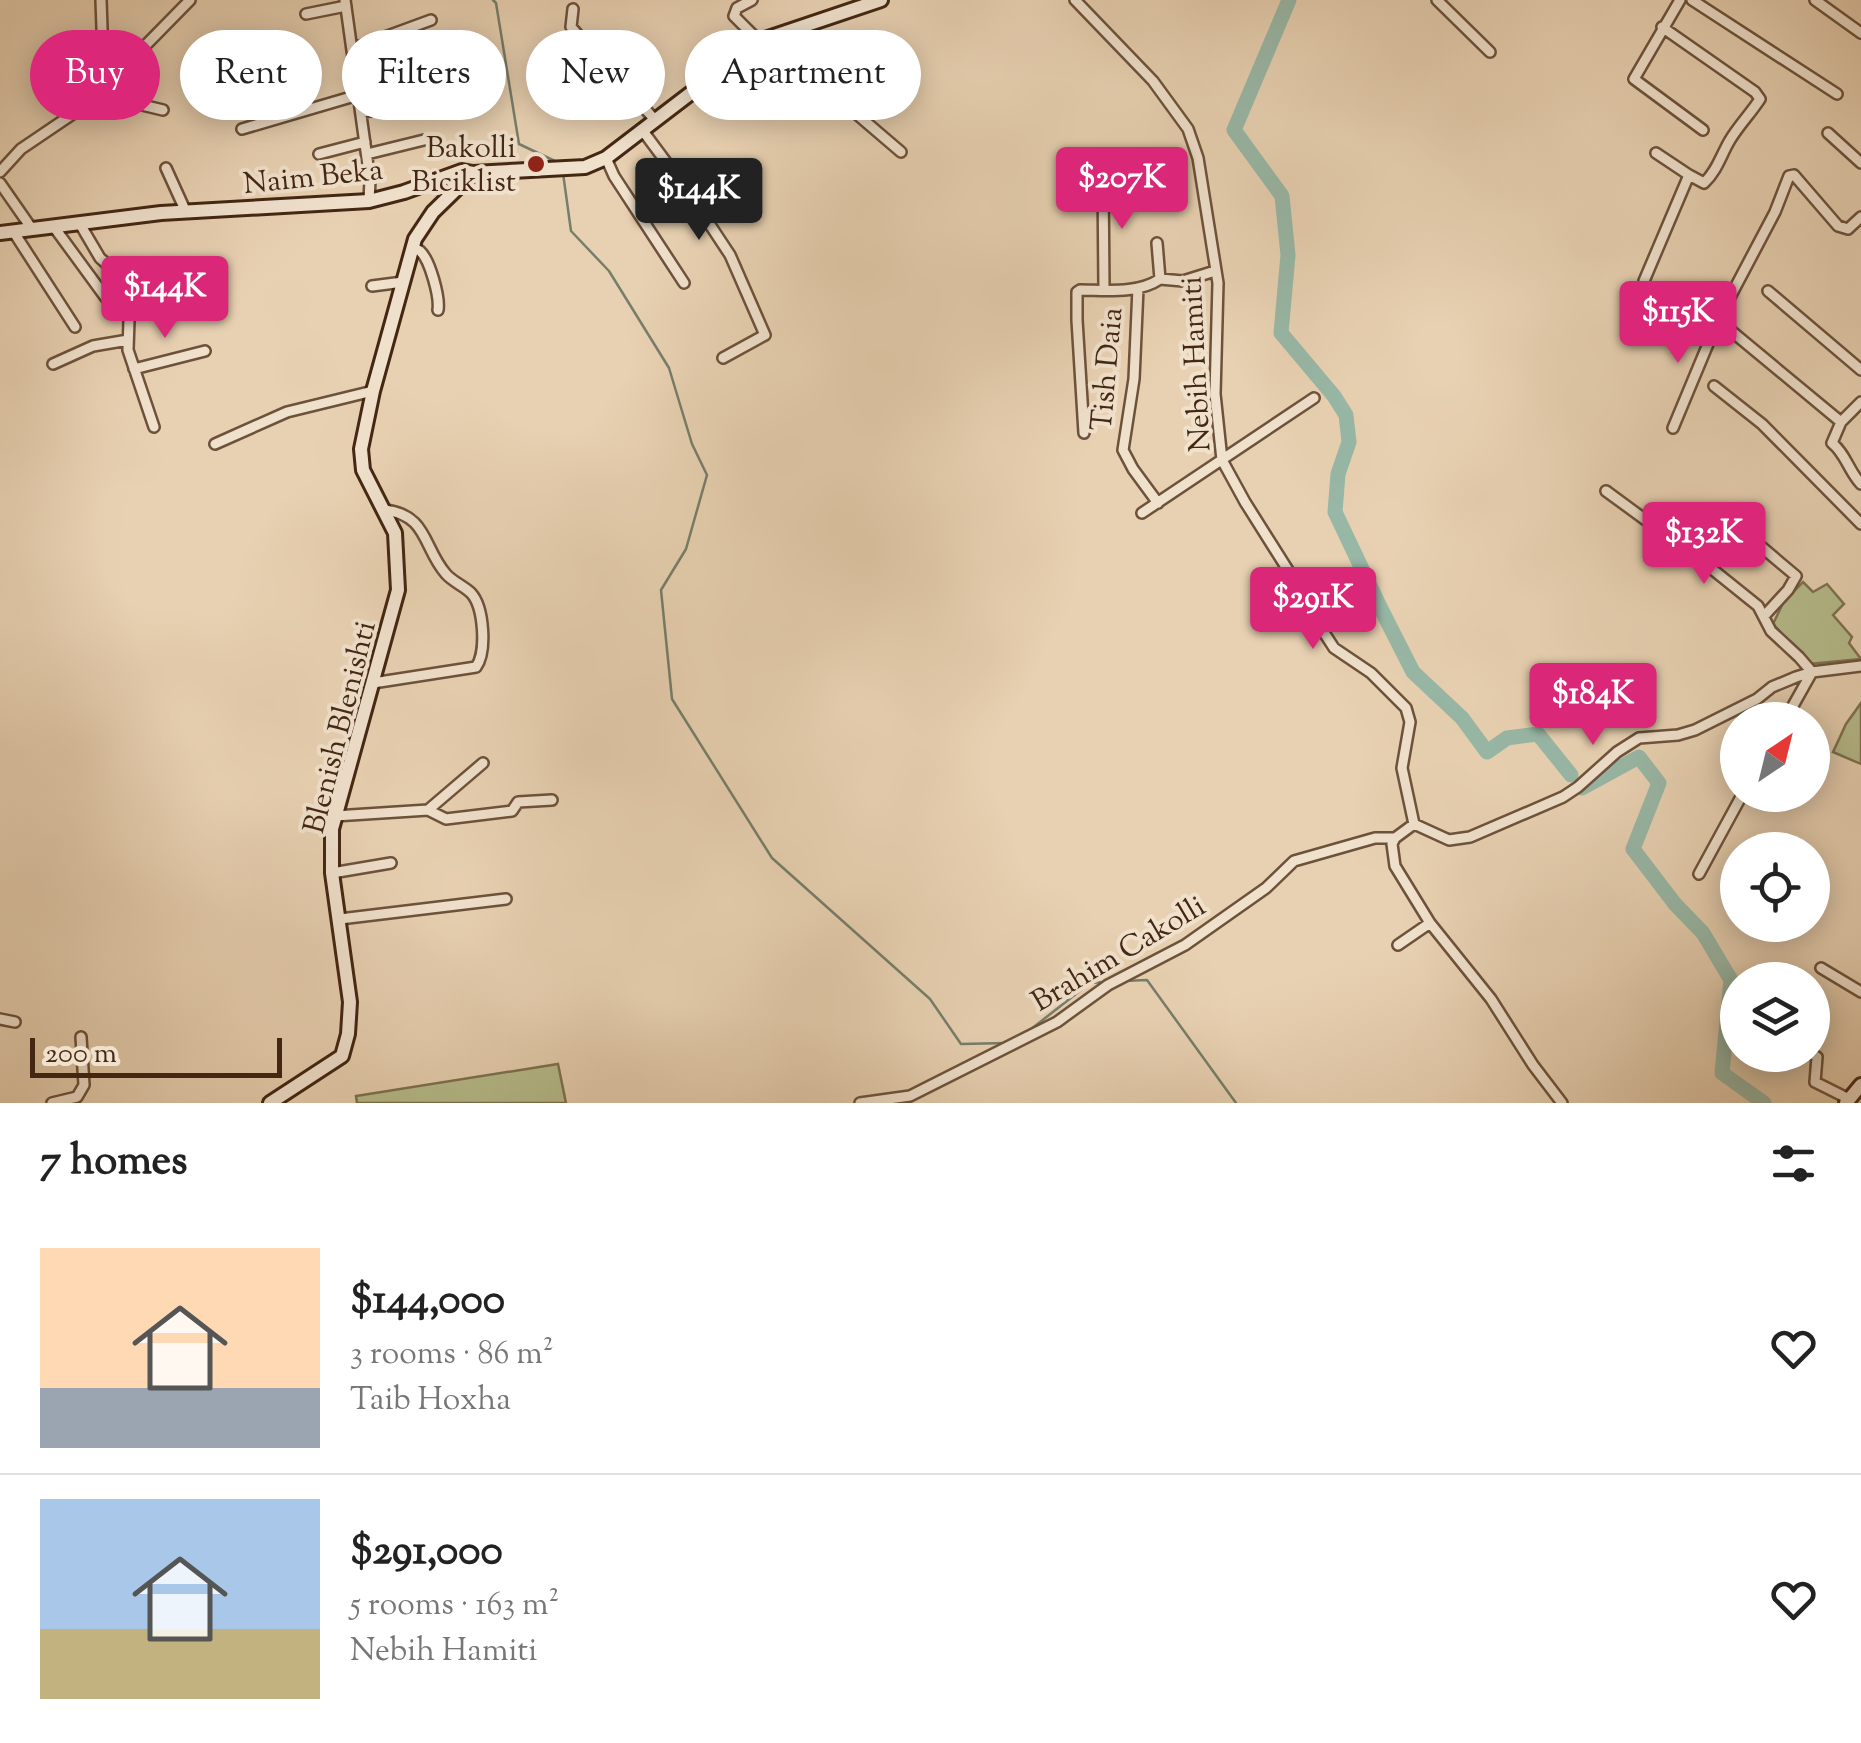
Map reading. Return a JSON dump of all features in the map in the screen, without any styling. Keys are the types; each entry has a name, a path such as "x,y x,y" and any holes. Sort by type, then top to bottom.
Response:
{"street":[{"path":"100,0 101,30"},
{"path":"160,30 190,0"},
{"path":"752,0 738,8 734,16 753,30"},
{"name":"Naim Beka","path":"793,30 881,0"},
{"name":"Nebih Hamiti","path":"1075,0 1153,81 1188,129 1198,158 1218,283 1215,394 1222,460 1334,648 1371,673 1406,708 1410,722 1402,768 1414,824"},
{"path":"1437,0 1490,52"},
{"path":"1680,0 1634,79 1703,130"},
{"path":"1692,0 1837,94"},
{"path":"1815,0 1828,4 1861,33"},
{"path":"306,14 345,3 349,30"},
{"path":"572,9 571,26 575,30"},
{"path":"404,30 431,20"},
{"path":"1656,152 1688,175 1704,183 1708,181 1731,137 1760,98 1662,27"},
{"path":"242,130 342,100"},
{"path":"0,172 21,149 65,120"},
{"path":"362,120 370,201"},
{"name":"Naim Beka","path":"7,232 186,212 370,201 462,171 473,174 584,167 606,158 656,120"},
{"path":"862,120 900,152"},
{"path":"642,131 730,255 765,335 723,358"},
{"path":"1828,133 1861,163"},
{"path":"366,154 424,140"},
{"path":"320,154 365,142"},
{"path":"606,158 684,283"},
{"path":"166,168 186,212"},
{"name":"Blenish Blenishti","path":"270,1103 342,1056 348,1034 350,1002 332,873 332,829 398,590 395,533 363,470 361,449 412,248 433,212 473,174"},
{"path":"1644,280 1688,175"},
{"path":"1673,428 1718,320 1775,212 1789,176 1794,175 1838,226 1848,229 1861,216"},
{"path":"1103,176 1104,290"},
{"path":"0,183 32,230"},
{"path":"80,224 100,258 130,290 128,350 154,427"},
{"path":"54,227 106,298"},
{"name":"Naim Beka","path":"7,232 75,327"},
{"path":"1157,244 1160,279"},
{"path":"412,248 423,255 439,296 438,310"},
{"path":"1084,433 1076,296 1080,290 1138,288 1160,279 1183,281 1215,270"},
{"path":"372,286 403,282"},
{"name":"Tish Daia","path":"1138,288 1134,379 1123,450 1158,503"},
{"path":"1768,291 1861,370"},
{"path":"1718,320 1842,422"},
{"path":"53,364 93,346 128,340"},
{"path":"134,369 205,351"},
{"path":"1714,386 1762,424 1861,524"},
{"path":"215,444 288,412 373,390"},
{"path":"1142,514 1314,398"},
{"path":"1861,402 1842,422 1832,443 1841,450 1861,484"},
{"path":"1606,491 1758,606 1771,631 1812,672"},
{"path":"374,683 476,667 482,660 482,623 474,596 447,575 416,522 384,510"},
{"path":"1732,522 1796,576 1764,615"},
{"path":"1562,1103 1532,1065 1491,999 1430,923 1395,866 1395,838 1414,824 1449,840 1470,837 1563,797 1639,738 1694,730 1758,699 1772,687 1812,672 1861,666"},
{"path":"1795,702 1812,672"},
{"path":"428,810 483,763"},
{"path":"335,816 428,810 446,818 512,811 518,802 552,800"},
{"path":"1699,874 1733,812"},
{"name":"Brahim Cakolli","path":"860,1103 910,1096 1057,1022 1108,985 1185,945 1266,888 1294,861 1375,838 1395,838"},
{"path":"332,873 391,862"},
{"path":"340,919 506,899"},
{"path":"1398,945 1430,923"},
{"path":"1830,973 1861,992"},
{"path":"0,1020 14,1022"},
{"path":"52,1103 77,1097 84,1086 82,1036"},
{"path":"1816,1072 1815,1082 1847,1101 1861,1085"}],"green space":[{"path":"1803,582 1813,592 1827,584 1844,604 1833,615 1852,637 1849,643 1861,659 1809,664 1773,624 1783,603"},
{"path":"1861,703 1861,764 1833,752"},
{"path":"558,1064 566,1103 357,1103 356,1096"}],"waterway":[{"path":"493,0 519,144 557,162"},
{"path":"1289,0 1234,130 1282,196 1288,255 1281,333 1346,415 1349,442 1338,474 1335,512 1413,672 1462,718 1487,752 1507,738 1538,734 1571,775"},
{"path":"563,173 571,231 609,271 669,368 692,444 707,475 686,549 661,590 672,699 772,858 930,999 961,1044 1007,1043"},
{"path":"1582,788 1639,757 1659,783 1633,849 1703,933 1731,980 1722,1073 1764,1103"},
{"path":"1124,981 1147,980 1236,1103"},
{"path":"1026,1033 1090,983 1106,982"}],"place":[{"name":"Bakolli Biciklist","path":"536,164"}]}
